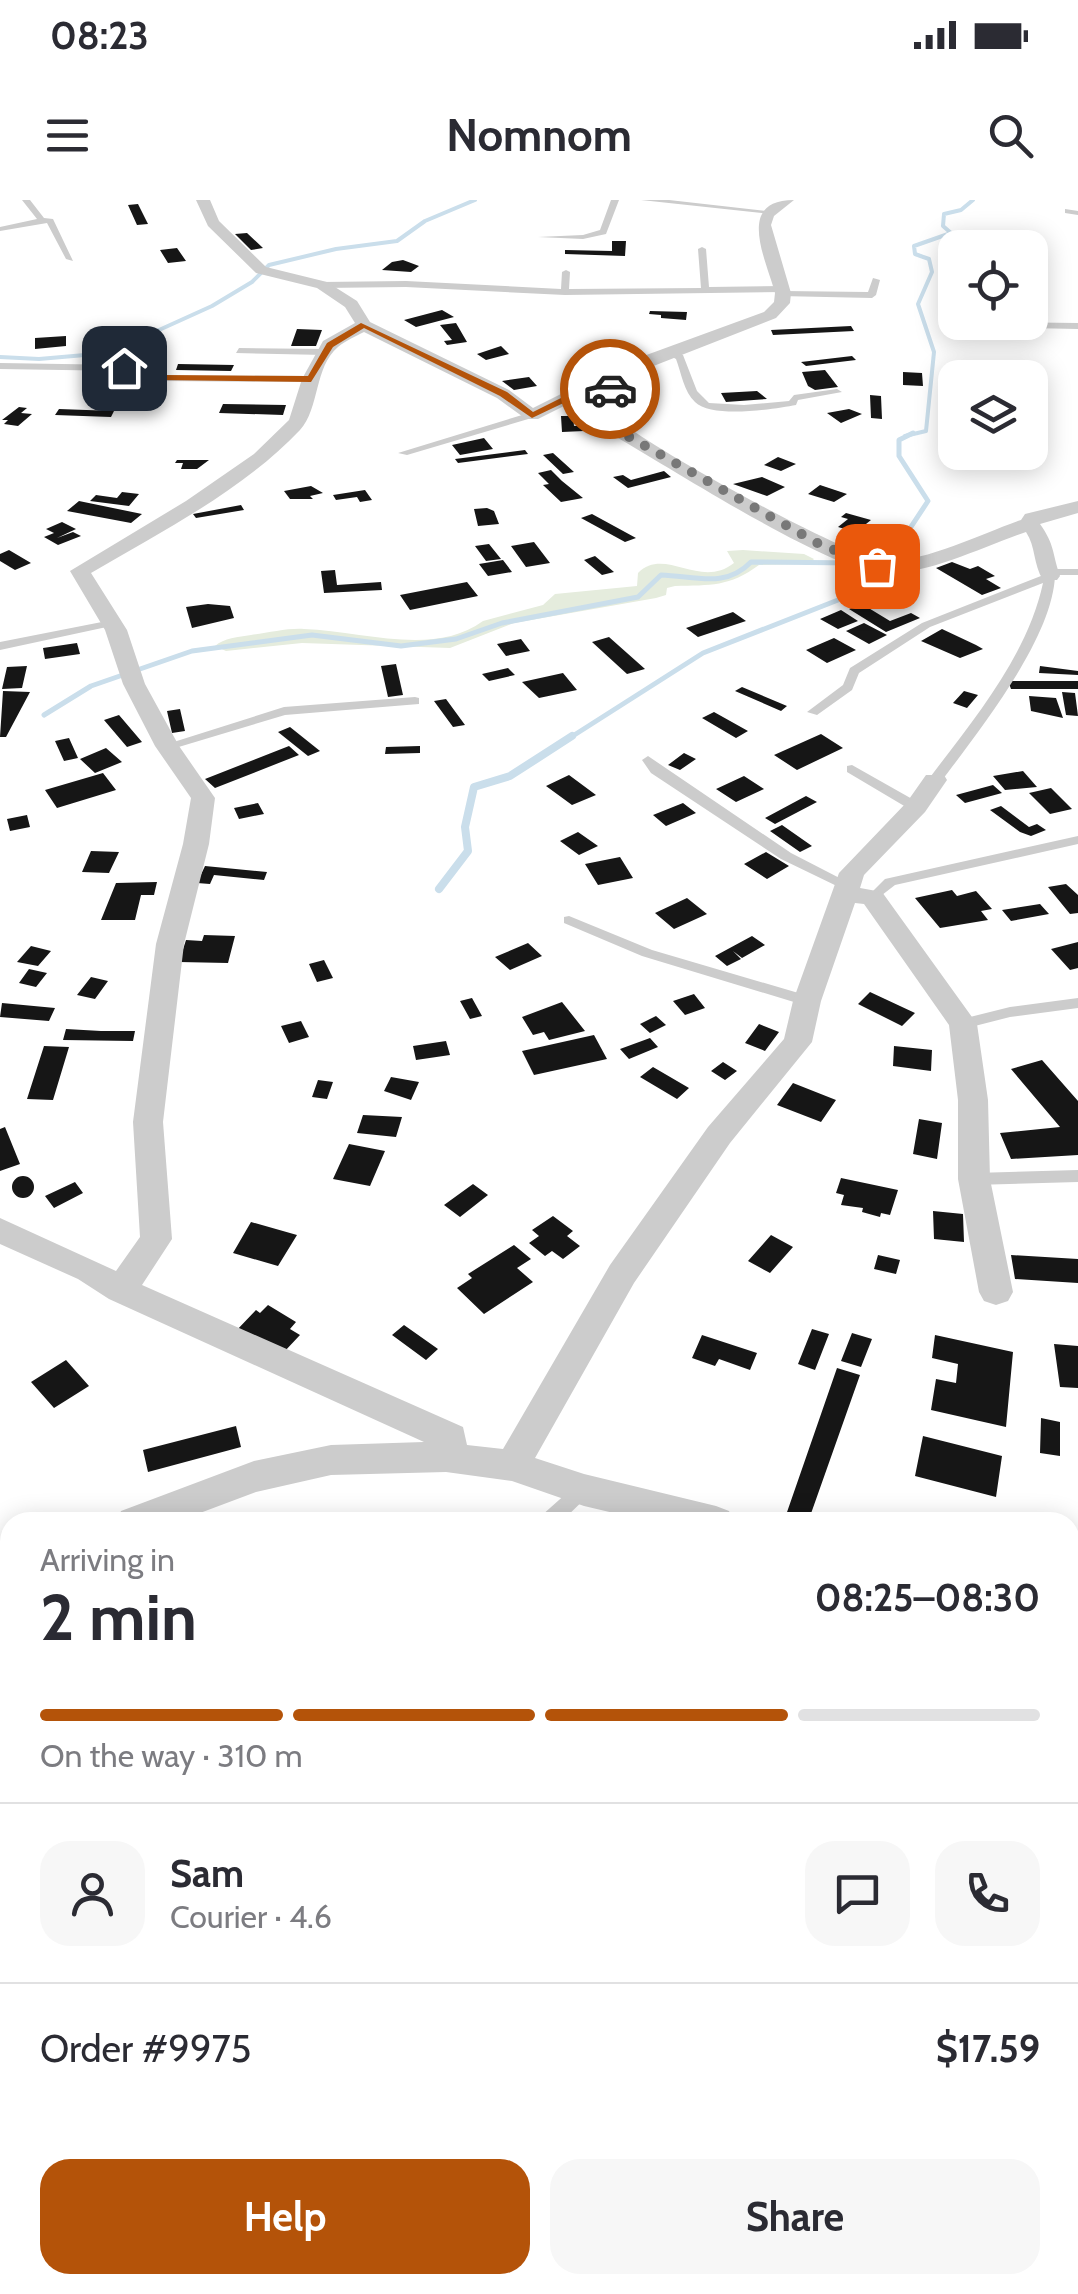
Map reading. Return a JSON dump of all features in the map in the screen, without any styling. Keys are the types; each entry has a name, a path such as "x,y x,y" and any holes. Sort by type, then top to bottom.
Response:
{"street":[{"path":"202,200 213,223 261,270 322,285 351,304 364,325 504,394 532,416 596,384 770,315 782,303 783,292 764,225 771,212 787,200"},
{"path":"121,1290 156,1239 148,1122 170,944 204,798 167,746 134,684 112,623 80,571 193,505 261,458 297,422 311,379 330,345 364,325"},
{"path":"596,384 610,389 619,429 624,434 821,545 882,568 910,565 1030,524 1042,513 1078,506"},
{"path":"1030,524 1044,544 1043,557 1049,574"},
{"path":"935,780 916,807 852,872 855,892 963,1024 972,1100 974,1179 996,1292"},
{"path":"512,1466 622,1274 719,1135 798,1042 807,1001 855,892"},
{"path":"0,1230 90,1270 121,1290 450,1438 446,1457"},
{"path":"161,1512 254,1477 331,1460 446,1457 512,1466 584,1490 675,1512"}],"lane":[{"path":"26,200 42,220"},
{"path":"542,237 584,237 603,232 615,200"},
{"path":"645,200 744,204 771,212"},
{"path":"0,230 50,221 70,259"},
{"path":"702,249 705,290"},
{"path":"565,292 566,272"},
{"path":"322,285 872,295 876,280"},
{"path":"1048,325 1078,326"},
{"path":"239,351 326,352"},
{"path":"670,353 680,356 698,400 711,407 793,403 794,398 804,395 838,392"},
{"path":"0,366 124,368 162,378 311,379"},
{"path":"403,453 532,416"},
{"path":"813,712 848,687 854,670 926,625 1049,574 1078,572"},
{"path":"935,780 1000,689 1048,597 1049,574"},
{"path":"0,646 112,623"},
{"path":"167,746 284,711 415,701"},
{"path":"648,760 656,770 786,856 855,892 1078,840"},
{"path":"852,768 916,807"},
{"path":"569,920 647,953 807,1001"},
{"path":"963,1024 1010,1012 1078,1003"},
{"path":"974,1179 1078,1176"},
{"path":"559,1512 584,1490"}],"green space":[{"path":"727,551 804,554 814,559 809,564 759,565 719,583 667,588 666,595 656,598 514,623 450,648 302,643 226,651 215,646 236,637 298,629 397,639 443,638 483,621 543,605 555,594 637,586 638,573 648,566 721,570 734,563"}],"building":[{"path":"138,204 148,224 137,225 128,205"},
{"path":"247,233 263,248 251,250 235,234"},
{"path":"612,241 626,241 625,256 565,254 565,250 612,251"},
{"path":"177,248 186,261 168,263 160,250"},
{"path":"403,260 419,266 411,272 382,270 392,262"},
{"path":"442,310 454,317 416,327 404,320"},
{"path":"687,312 686,320 661,318 649,314"},
{"path":"456,323 467,342 447,345 444,341 452,340 440,325"},
{"path":"851,326 854,331 773,335 771,330"},
{"path":"297,329 322,330 316,346 291,346"},
{"path":"66,336 66,346 35,349 35,338"},
{"path":"501,346 509,354 486,360 477,354"},
{"path":"610,350 616,360 608,361 610,364 585,367 579,359 600,357 599,351"},
{"path":"852,356 856,360 806,366 801,362"},
{"path":"178,364 234,365 231,371 176,370"},
{"path":"825,370 838,387 815,390 808,386 802,372"},
{"path":"903,372 922,373 923,386 903,385"},
{"path":"529,377 537,386 514,390 502,381"},
{"path":"757,391 767,399 726,402 721,393"},
{"path":"870,395 881,396 882,419 871,418"},
{"path":"223,404 286,405 283,415 219,413"},
{"path":"19,407 27,408 21,413 32,414 18,426 4,424 8,420 2,420"},
{"path":"59,409 114,411 111,417 55,415"},
{"path":"849,409 862,414 841,423 827,413"},
{"path":"561,416 573,416 574,426 584,426 584,431 562,432"},
{"path":"484,438 493,449 460,455 452,445"},
{"path":"525,450 528,454 458,463 455,459"},
{"path":"553,453 574,472 563,474 543,455"},
{"path":"778,457 796,464 781,471 764,465"},
{"path":"209,460 197,469 181,469 183,463 175,463"},
{"path":"551,470 583,498 561,502 543,485 549,484 538,473"},
{"path":"664,471 671,477 628,488 613,477 623,475 631,480"},
{"path":"762,477 785,487 767,496 733,484"},
{"path":"820,485 847,494 834,502 808,494"},
{"path":"311,486 323,493 310,496 313,499 290,499 284,491"},
{"path":"365,490 372,500 336,500 333,495"},
{"path":"122,492 139,494 129,506 90,501 96,495 117,498"},
{"path":"79,501 142,514 131,523 67,511"},
{"path":"241,505 244,510 196,518 193,514"},
{"path":"474,509 494,511 499,524 478,526"},
{"path":"846,513 871,520 866,524 890,526 870,543 842,535 848,530 838,527 848,519 841,517"},
{"path":"592,514 636,538 625,542 581,518"},
{"path":"62,522 76,529 57,538 73,532 81,536 58,545 44,537 54,533 46,529"},
{"path":"534,542 550,563 526,567 511,546"},
{"path":"489,544 501,559 486,561 475,546"},
{"path":"9,550 31,563 15,570 0,561 0,554"},
{"path":"595,556 614,572 602,575 584,560"},
{"path":"503,560 512,572 488,576 479,564"},
{"path":"952,562 970,569 978,566 995,576 986,579 1001,588 982,595 936,568"},
{"path":"335,570 337,585 381,582 382,590 324,593 321,571"},
{"path":"467,582 478,596 410,610 400,595"},
{"path":"862,604 890,621 911,613 920,618 886,632 849,609"},
{"path":"230,606 234,618 192,628 186,607"},
{"path":"841,610 858,621 838,629 820,619"},
{"path":"733,612 746,621 698,637 686,628"},
{"path":"864,623 887,635 869,644 846,631"},
{"path":"942,629 983,649 960,658 921,641"},
{"path":"609,637 645,669 627,674 592,642"},
{"path":"834,638 856,650 827,663 806,650"},
{"path":"521,639 530,651 506,656 497,644"},
{"path":"77,643 80,654 45,659 43,648"},
{"path":"396,664 403,695 388,697 381,666"},
{"path":"27,666 22,688 2,689 7,667"},
{"path":"1040,666 1078,671 1078,675 1039,673"},
{"path":"508,668 515,675 489,681 482,674"},
{"path":"563,673 577,690 539,698 522,682"},
{"path":"1008,681 1078,681 1078,689 1011,689"},
{"path":"742,687 787,706 781,711 735,691"},
{"path":"3,691 30,692 6,737 0,737"},
{"path":"964,691 978,695 967,708 953,703"},
{"path":"1062,692 1075,693 1078,716 1066,715"},
{"path":"1029,696 1056,698 1063,718 1031,711"},
{"path":"446,699 465,725 453,727 434,701"},
{"path":"180,709 185,731 172,733 167,711"},
{"path":"714,712 748,731 736,738 702,718"},
{"path":"119,715 142,742 127,747 104,720"},
{"path":"290,727 320,751 308,756 278,732"},
{"path":"821,734 843,748 797,770 774,755"},
{"path":"69,738 78,758 64,761 55,741"},
{"path":"289,746 299,755 215,788 205,779"},
{"path":"420,746 420,753 385,754 386,747"},
{"path":"106,748 122,762 95,773 80,759"},
{"path":"684,753 696,759 680,770 668,765"},
{"path":"1023,771 1037,787 1005,790 993,776"},
{"path":"103,773 116,790 57,808 45,790"},
{"path":"569,775 596,795 572,805 546,786"},
{"path":"744,776 764,789 736,802 716,789"},
{"path":"993,785 1002,793 965,803 956,795"},
{"path":"1051,788 1072,809 1050,814 1029,793"},
{"path":"806,796 817,802 775,824 765,818"},
{"path":"258,803 264,814 239,819 234,808"},
{"path":"683,803 696,813 666,826 653,815"},
{"path":"1001,806 1029,827 1037,824 1046,830 1031,836 1020,832 990,810"},
{"path":"27,815 30,827 10,831 7,819"},
{"path":"782,825 812,846 800,852 770,831"},
{"path":"578,832 598,846 579,855 560,841"},
{"path":"91,851 119,852 109,873 82,872"},
{"path":"766,852 789,866 767,879 744,864"},
{"path":"620,857 633,878 598,885 585,864"},
{"path":"205,866 267,872 264,880 214,875 210,884 197,883"},
{"path":"157,882 154,895 141,895 135,920 101,920 116,883"},
{"path":"1066,884 1078,895 1078,913 1070,914 1048,887"},
{"path":"952,890 957,896 976,891 992,909 981,911 988,920 940,928 915,898"},
{"path":"687,898 707,914 674,929 655,913"},
{"path":"1040,904 1049,914 1011,921 1002,910"},
{"path":"204,935 235,936 228,963 179,962 186,940 202,941"},
{"path":"752,936 765,945 742,958 733,951 741,959 727,966 715,956"},
{"path":"1078,942 1078,968 1070,970 1051,949"},
{"path":"528,943 542,956 510,970 495,957"},
{"path":"31,946 51,951 38,966 17,962"},
{"path":"324,960 333,978 317,982 309,964"},
{"path":"29,969 47,973 36,987 19,983"},
{"path":"91,977 108,981 95,999 77,995"},
{"path":"870,992 915,1013 902,1026 858,1004"},
{"path":"694,994 705,1008 685,1015 673,1001"},
{"path":"472,998 482,1016 470,1019 460,1001"},
{"path":"562,1002 585,1031 549,1040 544,1032 533,1035 522,1017"},
{"path":"2,1003 55,1008 49,1021 0,1017"},
{"path":"656,1016 666,1025 650,1033 640,1024"},
{"path":"301,1021 309,1037 289,1043 281,1026"},
{"path":"759,1024 779,1032 765,1051 745,1043"},
{"path":"66,1029 135,1031 133,1041 63,1040"},
{"path":"594,1035 607,1059 534,1075 522,1051"},
{"path":"650,1038 658,1047 629,1059 620,1049"},
{"path":"446,1041 450,1055 416,1060 413,1046"},
{"path":"44,1046 69,1047 53,1100 27,1099"},
{"path":"894,1046 932,1050 931,1071 893,1066"},
{"path":"1042,1060 1078,1101 1078,1155 1011,1159 1000,1133 1060,1127 1011,1069"},
{"path":"723,1062 737,1071 725,1080 711,1071"},
{"path":"653,1067 689,1088 677,1099 640,1077"},
{"path":"391,1077 419,1082 411,1100 384,1091"},
{"path":"318,1080 333,1082 327,1099 312,1097"},
{"path":"793,1083 836,1100 821,1122 777,1105"},
{"path":"363,1115 402,1117 396,1137 357,1133"},
{"path":"919,1119 942,1123 937,1159 913,1154"},
{"path":"5,1127 20,1164 0,1171 0,1129"},
{"path":"349,1144 385,1151 370,1186 333,1179"},
{"path":"23,1176 31,1179 31,1195 23,1198 15,1195 12,1187 15,1179"},
{"path":"841,1178 898,1190 890,1215 881,1213 880,1217 862,1212 863,1208 841,1205 844,1195 836,1193"},
{"path":"75,1182 83,1193 54,1208 45,1196"},
{"path":"473,1184 488,1195 460,1217 444,1205"},
{"path":"933,1211 963,1214 964,1242 934,1239"},
{"path":"553,1216 573,1231 567,1236 580,1246 563,1259 552,1251 545,1256 529,1243 539,1236 532,1230"},
{"path":"251,1222 297,1235 278,1266 233,1253"},
{"path":"771,1235 793,1247 770,1273 748,1261"},
{"path":"514,1245 531,1259 517,1268 533,1282 484,1314 457,1288 472,1278 468,1274"},
{"path":"878,1255 900,1260 896,1274 874,1269"},
{"path":"1011,1255 1078,1259 1078,1283 1015,1279"},
{"path":"268,1305 296,1322 290,1329 300,1335 284,1352 234,1333 256,1310 260,1313"},
{"path":"404,1325 438,1349 426,1360 392,1335"},
{"path":"812,1329 829,1334 815,1370 798,1364"},
{"path":"852,1333 872,1339 861,1367 841,1361"},
{"path":"702,1335 757,1353 750,1370 719,1359 715,1366 692,1358"},
{"path":"935,1335 1013,1352 1006,1427 931,1410 936,1379 956,1383 958,1364 932,1358"},
{"path":"1054,1344 1078,1346 1078,1388 1060,1387"},
{"path":"66,1360 89,1386 54,1408 31,1382"},
{"path":"837,1368 860,1375 812,1512 787,1512"},
{"path":"1041,1418 1060,1422 1060,1456 1040,1453"},
{"path":"236,1426 241,1447 148,1472 143,1450"},
{"path":"923,1436 1002,1456 996,1497 915,1476"}],"waterway":[{"path":"0,357 39,359 108,353 113,342 159,330 212,306 252,282 269,265 336,249 397,241 425,221 475,200"},
{"path":"909,435 926,431 934,352 918,304 932,272 929,259 915,254 914,246 951,233 943,226 944,214 961,210 973,200"},
{"path":"909,435 913,433"},
{"path":"568,739 703,653 838,600 878,577 928,501 899,456 899,440 909,435"},
{"path":"44,715 91,686 192,651 312,635 401,646 456,639 502,623 638,597 661,575 720,578 731,576 751,562 855,563"},
{"path":"439,889 468,851 465,827 474,787 510,776 572,736"}],"way so far":[{"path":"610,389 619,429 624,434 821,545 877,566"}],"route":[{"path":"124,368 162,378 311,379 330,345 364,325 504,394 532,416 596,384 610,389"}]}
